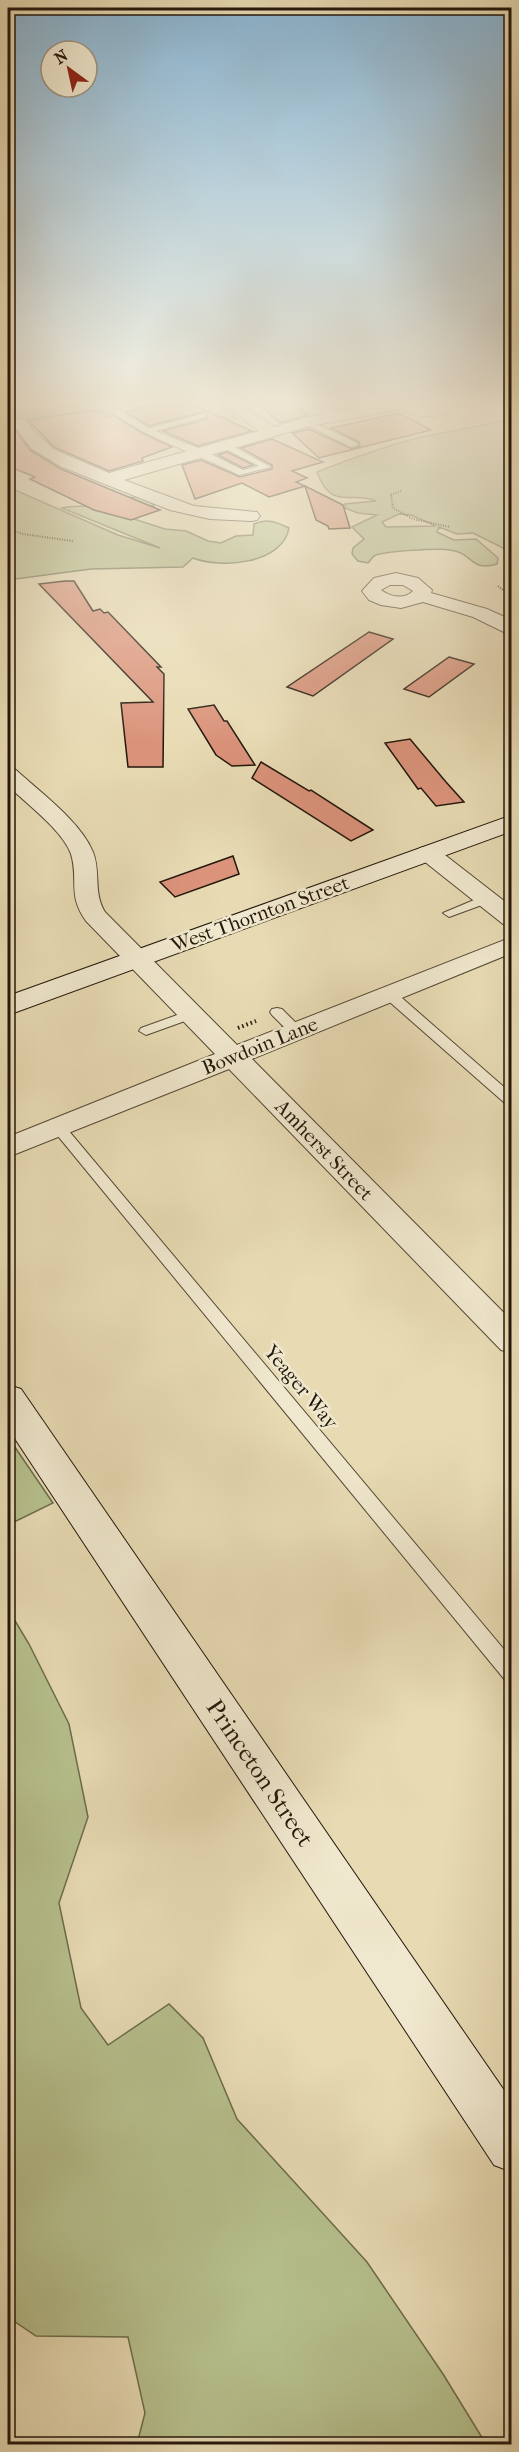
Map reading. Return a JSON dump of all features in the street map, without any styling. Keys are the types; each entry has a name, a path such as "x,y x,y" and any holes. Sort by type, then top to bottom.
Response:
{"main road":[{"name":"West Thornton Street","path":"8,1006 512,822"},
{"name":"Princeton Street","path":"8,1400 512,2147"}],"street":[{"path":"421,596 484,615 512,630"},
{"name":"Amherst Street","path":"8,775 77,842 84,859 83,889 89,908 191,1014 232,1044 512,1341"},
{"path":"428,853 512,919"},
{"name":"Bowdoin Lane","path":"8,1148 58,1127 232,1044 296,1031 512,944"}],"lane":[{"path":"449,913 486,899"},
{"path":"389,994 512,1102"},
{"path":"277,1012 296,1031"},
{"path":"146,1031 191,1014"},
{"name":"Yeager Way","path":"58,1127 512,1674"}],"path":[{"path":"408,516 450,527"},
{"path":"8,529 23,534 73,541"},
{"path":"498,586 502,590"},
{"path":"232,1044 256,1021"}],"green space":[{"path":"8,516 75,516 118,535 160,548 83,516 134,516 131,518 165,529 186,531 208,541 221,543 236,536 253,535 254,524 263,521 289,528 284,540 275,549 249,561 219,563 193,558 183,567 91,569 8,580"},
{"path":"374,516 394,516 382,522 386,527 436,526 414,516 511,516 511,552 473,533 457,534 439,527 437,532 454,540 476,539 498,558 497,564 481,566 458,552 444,549 379,554 368,563 358,561 352,554 353,548 364,539 352,527"},
{"path":"8,1437 53,1503 8,1525"},
{"path":"8,1609 29,1644 69,1724 88,1817 59,1903 81,2008 108,2045 169,2004 203,2038 237,2119 367,2262 443,2374 486,2444 137,2444 145,2413 128,2337 36,2336 8,2317"}],"building":[{"path":"118,516 141,516 131,520"},
{"path":"315,516 346,516 350,528 329,529 328,526 316,520"},
{"path":"74,581 93,611 100,609 104,613 108,612 161,667 157,667 164,674 163,767 128,767 121,703 153,702 39,584"},
{"path":"369,632 393,639 313,696 287,687"},
{"path":"449,657 474,664 429,697 404,689"},
{"path":"214,705 255,765 232,766 216,755 188,709"},
{"path":"410,739 464,802 436,806 421,788 418,789 385,743"},
{"path":"261,762 309,791 311,790 373,830 351,841 252,778"},
{"path":"233,856 239,874 175,897 160,882"}]}
